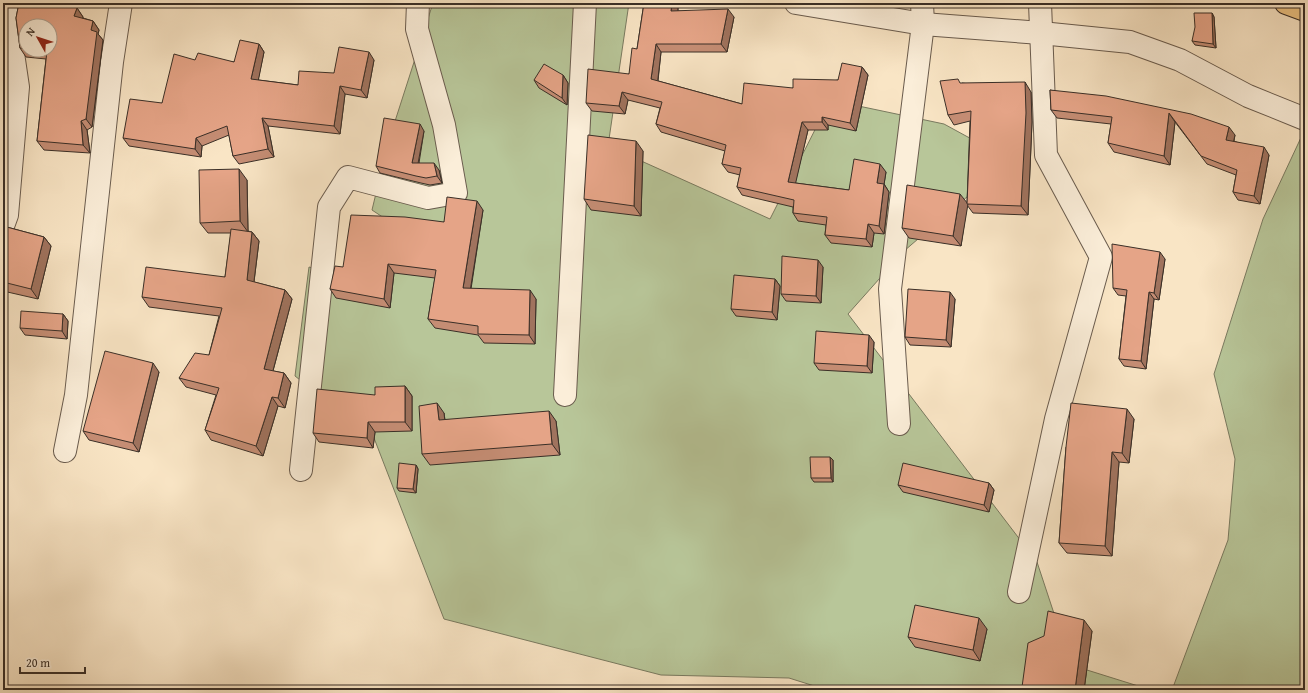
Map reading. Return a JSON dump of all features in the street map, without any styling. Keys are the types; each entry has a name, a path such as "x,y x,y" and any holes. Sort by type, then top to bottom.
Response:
{"highway":[{"path":"1286,3 1305,10"}],"street":[{"path":"3,226 7,215 18,87 8,62 9,26 16,3"},
{"path":"65,451 76,395 112,62 121,3"},
{"path":"301,470 329,207 348,177 428,198 456,193 444,125 417,29 418,3"},
{"path":"565,395 585,3"},
{"path":"796,3 923,13 1041,33 1130,42 1180,60 1248,96 1305,119"},
{"path":"1019,592 1056,419 1101,257 1046,155 1040,3"},
{"path":"899,424 890,289 923,13"}],"green space":[{"path":"433,3 629,3 608,146 770,219 830,100 944,124 1010,160 904,251 848,314 1037,562 1071,665 1151,690 827,690 789,678 661,675 444,619 374,438 295,376 309,267 339,275 411,236 372,210 388,143"},
{"path":"1305,129 1305,690 1172,690 1228,540 1235,459 1214,374 1263,219"}],"building":[{"path":"19,3 59,3 77,8 74,16 93,21 91,30 97,32 86,119 81,121 83,145 37,141 46,58 58,58 58,18 18,18 18,33 16,18"},
{"path":"644,3 672,3 671,11 728,9 721,44 656,44 651,79 742,104 744,83 793,88 793,79 838,80 842,63 862,67 850,123 822,117 822,122 802,122 788,182 849,190 854,159 880,164 877,183 884,184 879,226 868,224 866,239 825,235 827,217 793,213 794,200 737,187 741,168 722,164 726,145 656,124 662,102 622,92 619,106 586,103 588,69 629,74 632,48 637,49"},
{"path":"1194,13 1212,13 1213,44 1192,41 1195,27"},
{"path":"240,40 259,44 251,79 298,85 299,71 334,73 339,47 369,52 361,90 340,86 334,126 262,118 268,149 233,156 227,126 196,138 195,149 123,138 130,99 162,103 174,54 195,60 198,53 234,62"},
{"path":"544,64 563,75 562,98 534,80"},
{"path":"958,79 960,83 1025,82 1026,113 1021,206 967,204 971,111 948,115 940,81"},
{"path":"1050,90 1106,96 1191,114 1229,127 1226,140 1264,147 1254,196 1233,192 1237,170 1201,156 1169,113 1164,156 1108,143 1112,117 1051,110"},
{"path":"384,118 420,124 412,163 434,163 437,176 426,178 376,166"},
{"path":"588,135 636,141 634,206 584,199"},
{"path":"239,169 240,221 200,223 199,170"},
{"path":"907,185 960,194 953,236 902,228"},
{"path":"447,197 477,201 463,288 530,290 529,335 478,334 478,326 428,319 436,270 388,264 384,299 330,289 335,266 343,267 351,215 405,217 444,222"},
{"path":"3,226 44,237 31,289 3,282"},
{"path":"231,229 252,232 247,280 285,290 264,369 284,373 278,398 272,397 256,446 205,430 219,388 179,378 195,353 209,355 222,308 142,297 146,267 225,277"},
{"path":"1112,244 1160,252 1154,293 1149,292 1141,361 1119,359 1127,290 1113,288"},
{"path":"782,256 818,260 816,296 781,294"},
{"path":"734,275 775,279 772,312 731,309"},
{"path":"908,289 950,292 946,340 905,337"},
{"path":"21,311 63,314 62,331 20,328"},
{"path":"816,331 869,335 867,366 814,363"},
{"path":"105,351 153,363 133,443 83,431"},
{"path":"405,386 405,422 368,422 367,438 313,433 317,389 375,395 375,387"},
{"path":"437,403 439,420 549,411 552,444 422,454 419,406"},
{"path":"1071,403 1127,409 1122,453 1112,452 1105,546 1059,543 1066,447"},
{"path":"810,457 830,457 831,478 811,478"},
{"path":"399,463 416,465 413,489 397,488"},
{"path":"903,463 989,483 984,505 898,485"},
{"path":"915,605 979,618 973,650 908,637"},
{"path":"1048,611 1084,620 1075,690 1044,690 1022,687 1028,643 1044,636"}]}
